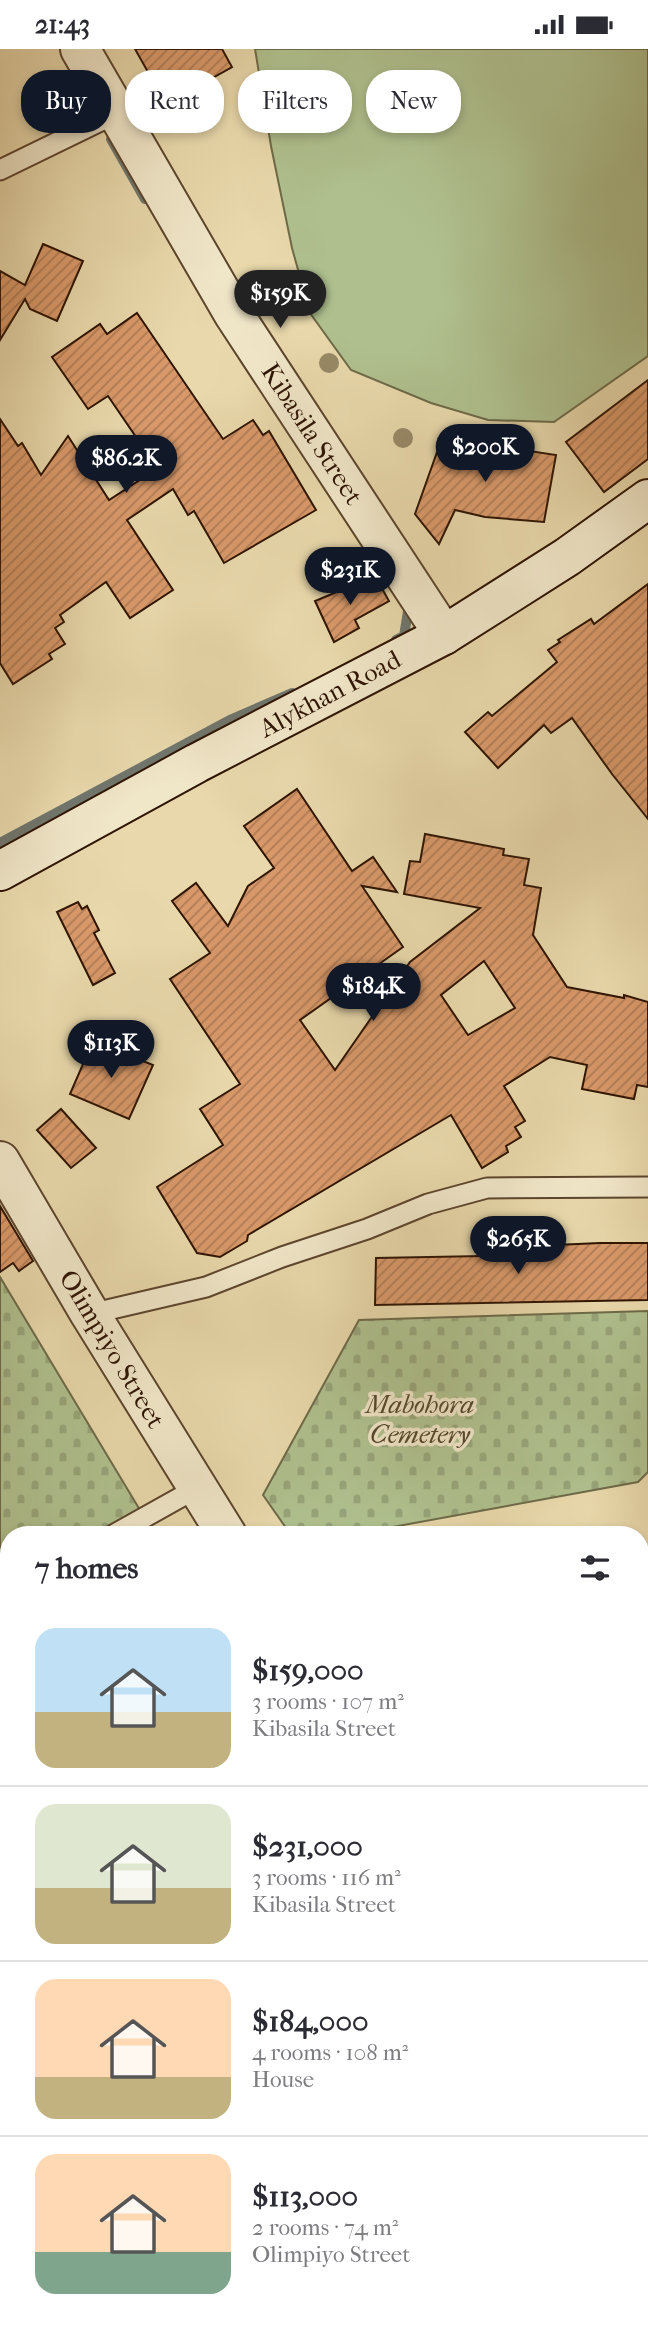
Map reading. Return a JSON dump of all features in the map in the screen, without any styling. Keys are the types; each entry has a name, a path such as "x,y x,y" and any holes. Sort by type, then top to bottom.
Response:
{"street":[{"name":"Kibasila Street","path":"80,49 233,313 444,635"},
{"name":"Alykhan Road","path":"0,871 444,635 567,557 648,499"},
{"name":"Olimpiyo Street","path":"0,1160 90,1314 221,1526"}],"lane":[{"path":"0,170 117,113"},
{"path":"90,1314 206,1287 428,1204 487,1188 648,1187"},
{"path":"129,1526 197,1488"}],"green space":[{"path":"255,49 648,49 648,356 554,422 488,420 431,403 351,370 310,313 292,248 269,133 352,133 352,70 258,70"},
{"path":"0,1277 150,1526 0,1526"},
{"name":"Mabohora Cemetery","path":"648,1311 648,1472 638,1482 398,1526 285,1526 263,1495 359,1320"}],"building":[{"path":"135,49 222,49 232,67 224,71 147,70"},
{"path":"43,244 83,261 57,321 30,309 25,299 0,340 0,271 25,285"},
{"path":"137,313 223,439 253,420 263,435 269,431 316,510 224,563 194,511 188,515 173,489 127,520 173,590 130,618 106,582 60,615 64,622 55,628 65,644 49,654 52,659 13,684 0,663 0,419 18,446 22,443 41,475 68,436 109,500 155,470 108,396 88,409 52,357 100,324 107,334"},
{"path":"648,380 648,459 604,492 566,442"},
{"path":"442,438 556,455 544,522 485,517 455,510 439,544 415,514"},
{"path":"375,576 389,601 355,620 359,628 334,642 315,601"},
{"path":"648,584 648,819 572,718 551,733 544,725 498,768 465,732 488,712 492,716 557,662 548,650 560,642 558,640 591,619 594,624"},
{"path":"297,789 352,871 373,857 397,892 362,886 403,947 300,1020 335,1070 410,962 480,908 404,894 410,861 420,862 425,834 504,849 503,855 529,859 524,885 541,888 533,935 567,987 624,998 624,995 648,1002 648,1087 637,1085 634,1099 582,1089 587,1065 550,1057 504,1086 525,1121 515,1127 521,1137 506,1146 508,1152 482,1168 451,1115 248,1235 247,1241 220,1257 197,1253 157,1187 223,1145 200,1109 240,1084 170,979 210,953 172,901 196,883 228,926 248,886 274,868 244,826","holes":["484,961 515,1008 468,1035 441,995"]},
{"path":"78,902 82,909 87,906 99,930 94,933 115,973 93,985 57,912"},
{"path":"93,1041 153,1065 129,1119 70,1094"},
{"path":"61,1109 96,1148 71,1168 37,1130"},
{"path":"0,1206 33,1261 19,1271 13,1263 0,1272"},
{"path":"648,1243 648,1300 375,1305 376,1258 533,1255 533,1246"}],"waterway":[{"path":"111,139 145,199"},
{"path":"396,640 404,636 409,605"},
{"path":"0,843 232,719 292,693"}]}
